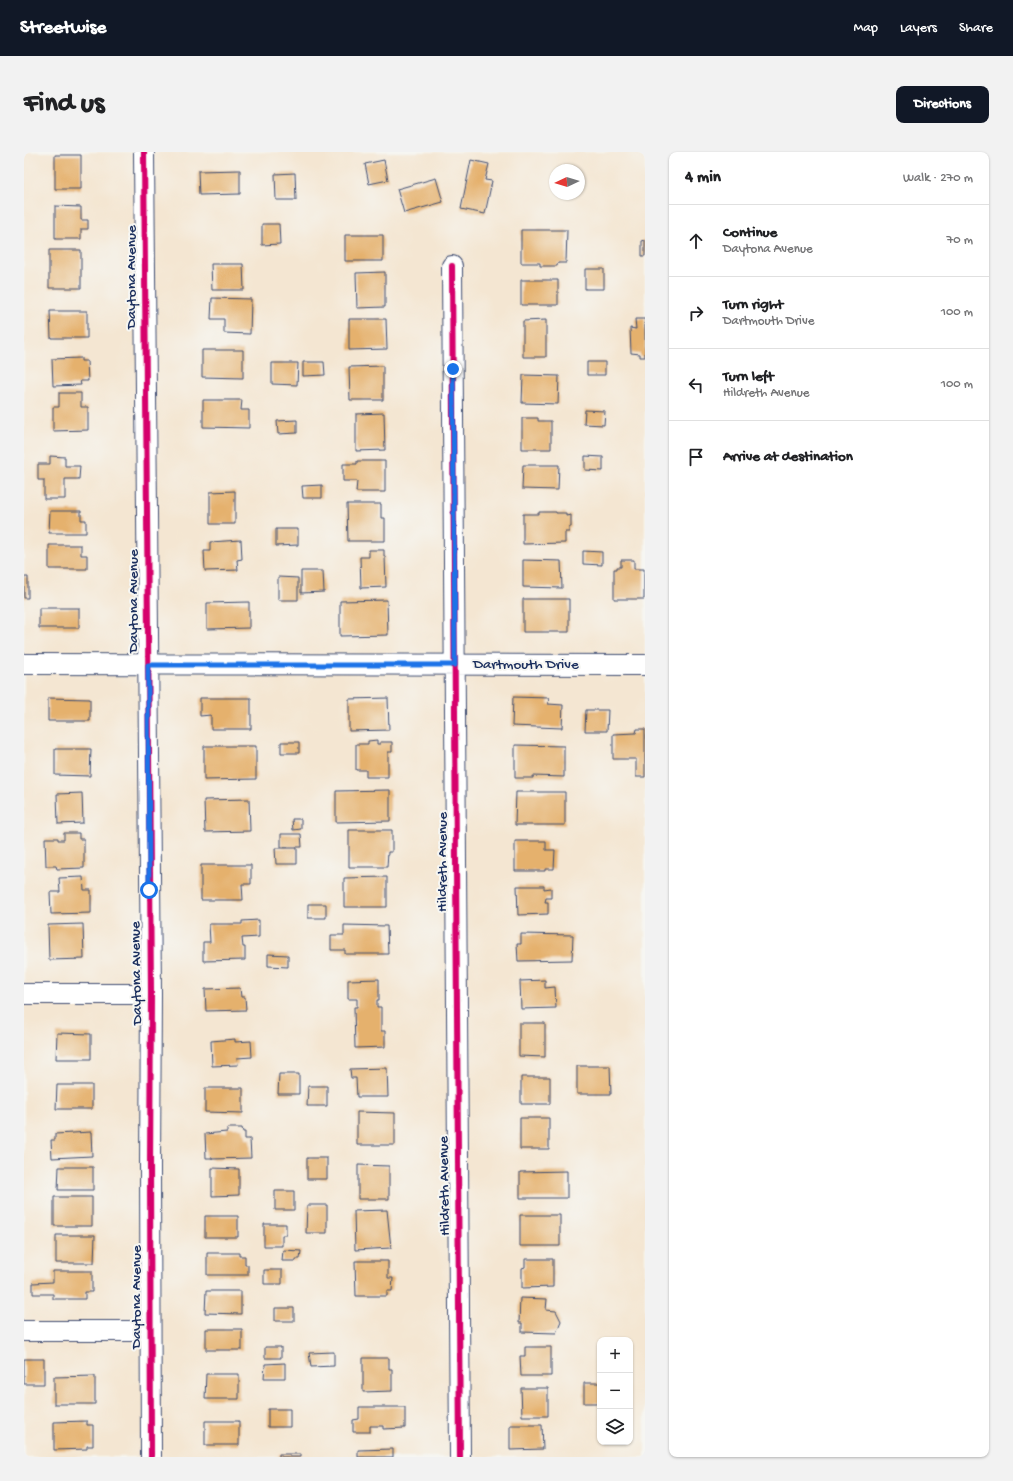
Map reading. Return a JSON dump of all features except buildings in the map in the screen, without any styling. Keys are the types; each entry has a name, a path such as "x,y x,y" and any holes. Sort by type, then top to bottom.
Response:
{"street":[{"name":"Daytona Avenue","path":"144,152 151,994 151,1457"},
{"name":"Hildreth Avenue","path":"452,266 460,1457"},
{"name":"Dartmouth Drive","path":"24,664 645,665"},
{"path":"24,994 151,994"},
{"path":"24,1331 150,1331"}],"cycle path":[{"path":"144,152 151,994 151,1457"},
{"path":"452,266 460,1457"}],"route":[{"path":"149,890 148,665 455,665 453,369"}]}
